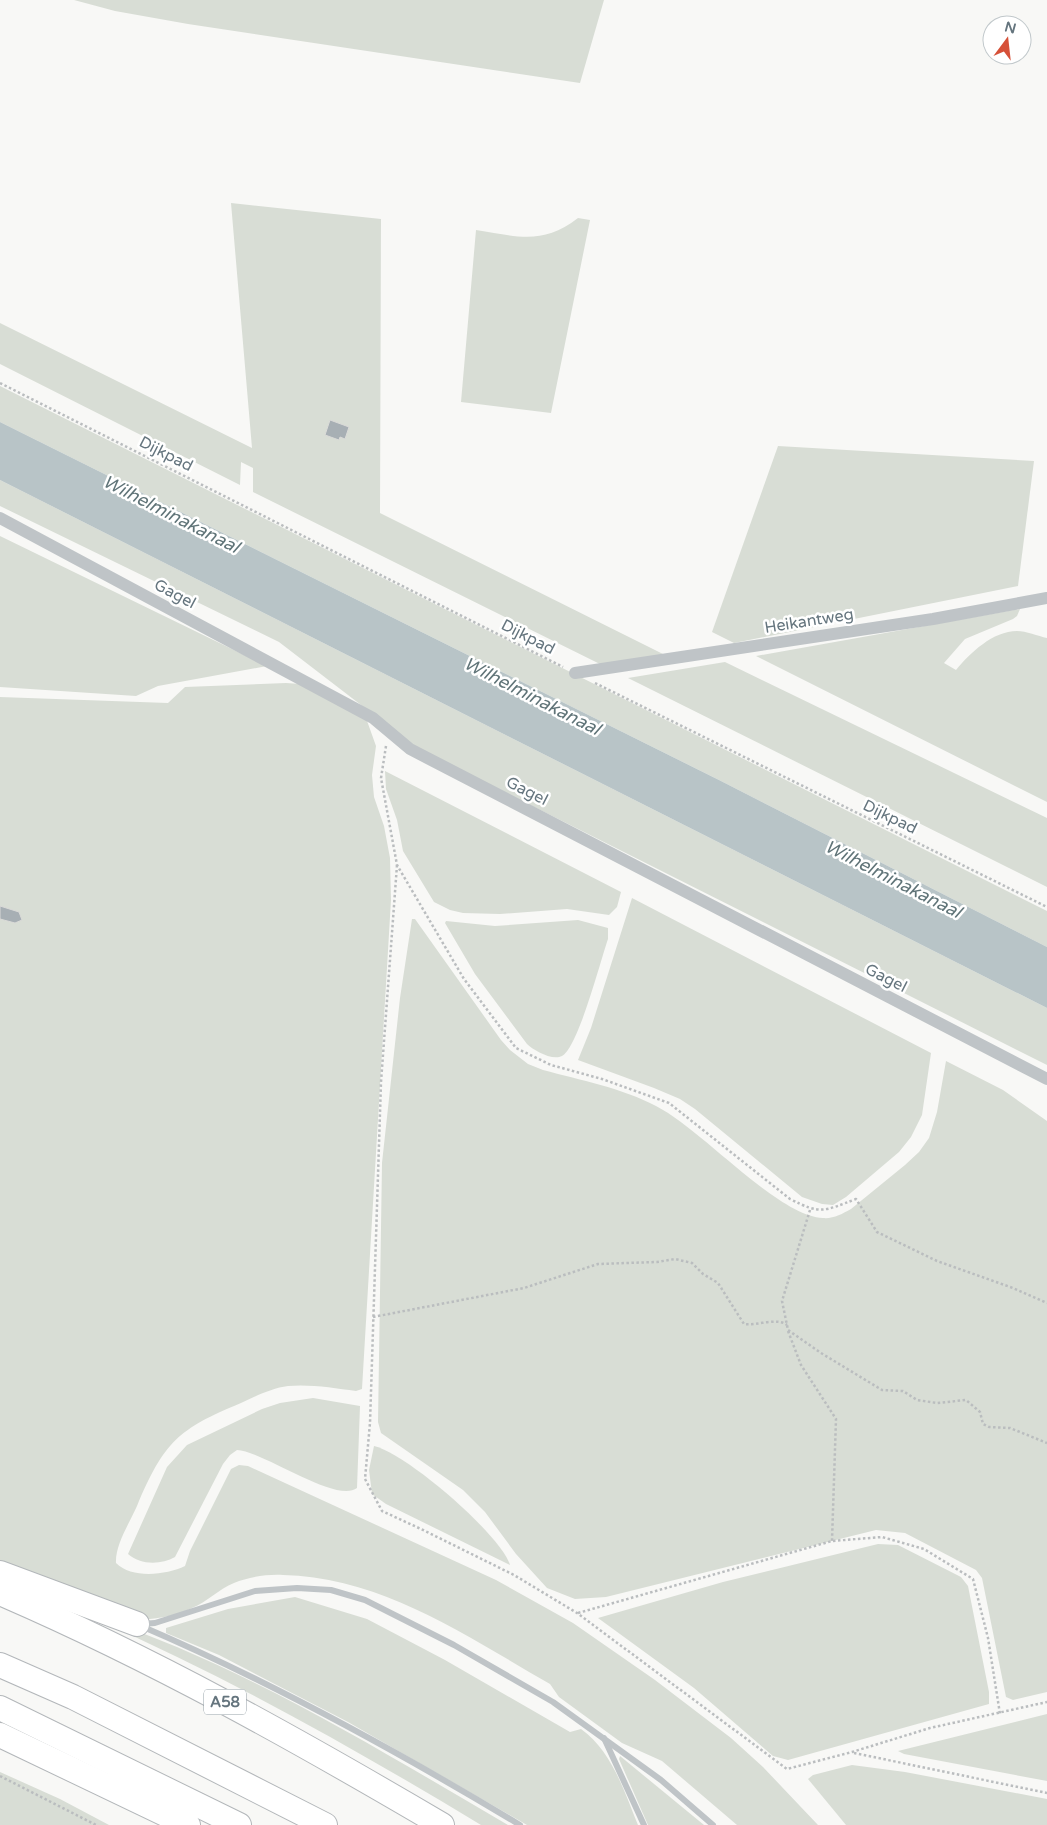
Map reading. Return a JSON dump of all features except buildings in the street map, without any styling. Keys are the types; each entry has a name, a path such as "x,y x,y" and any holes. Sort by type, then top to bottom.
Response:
{"highway":[{"name":"A58","path":"0,1573 137,1624"},
{"name":"A58","path":"0,1594 167,1672 290,1736 442,1825"},
{"path":"0,1665 73,1697 325,1825"},
{"path":"0,1708 239,1825"},
{"path":"0,1734 188,1825"}],"street":[{"name":"Gagel","path":"0,518 373,718 387,732 410,749 1047,1080"},
{"name":"Heikantweg","path":"576,674 933,619 1047,598"}],"lane":[{"name":"A58","path":"137,1624 155,1623 255,1591 297,1588 330,1590 365,1600 454,1645 553,1702 661,1780 713,1825"},
{"name":"A58","path":"137,1624 218,1659 319,1711 520,1825"},
{"path":"604,1737 644,1825"}],"path":[{"name":"Dijkpad","path":"0,382 576,674 1047,907"},
{"path":"387,732 381,778 397,865 382,1082 370,1423 365,1479 382,1511 422,1529 514,1576 577,1613 787,1769 852,1752 930,1728 1000,1714 1047,1702"},
{"path":"397,865 464,979 516,1048 551,1065 602,1078 669,1104 790,1199 810,1209 825,1211 856,1199 878,1232 936,1261 1013,1288 1047,1303"},
{"path":"810,1209 782,1301 788,1330 800,1365 836,1419 832,1541"},
{"path":"373,1317 524,1288 598,1264 657,1262 676,1259 692,1263 703,1274 718,1283 744,1324 780,1322 787,1325"},
{"path":"788,1330 820,1353 882,1390 903,1391 917,1400 937,1403 966,1400 980,1412 983,1424 989,1427 1010,1428 1047,1443"},
{"path":"577,1613 832,1541 882,1537 924,1549 973,1579 988,1638 1000,1714"},
{"path":"852,1752 1047,1793"},
{"path":"0,1776 96,1825"}],"shaded area":[{"path":"74,0 604,0 580,83 188,24 115,11"},
{"path":"231,203 381,219 380,513 667,656 608,668 253,492 253,468 241,462 240,485 0,364 0,323 252,448"},
{"path":"578,218 590,220 551,413 461,402 476,230 517,236 541,236 553,233"},
{"path":"0,386 1047,911 1047,947 721,781 0,422"},
{"path":"778,446 1034,461 1018,586 734,643 712,632"},
{"path":"0,480 1047,1008 1047,1065 417,748 279,642 0,506"},
{"path":"0,536 267,666 158,686 136,696 0,687"},
{"path":"1020,609 1017,616 1013,619 965,639 944,663 956,670 983,644 1008,632 1021,631 1047,638 1047,802 756,656"},
{"path":"725,662 1047,818 1047,887 628,678"},
{"path":"301,684 366,718 376,746 372,775 374,797 384,826 390,858 391,900 362,1389 356,1391 313,1386 282,1387 220,1412 188,1430 175,1440 156,1467 120,1541 116,1563 131,1571 149,1574 168,1572 185,1566 190,1551 231,1469 239,1465 248,1466 496,1580 573,1623 655,1680 731,1738 763,1767 818,1825 737,1825 662,1761 622,1743 559,1697 550,1684 422,1612 355,1586 319,1578 277,1575 258,1576 229,1586 180,1613 160,1618 140,1619 57,1588 0,1561 0,697 168,703 185,687"},
{"path":"385,771 621,892 617,907 609,915 567,909 500,914 463,913 450,910 434,902 403,851 397,820 386,789"},
{"path":"632,898 931,1053 922,1115 911,1137 899,1152 846,1197 833,1205 822,1204 802,1197 695,1109 680,1099 578,1060 591,1028"},
{"path":"412,919 415,919 501,1040 528,1064 543,1070 615,1089 656,1106 695,1133 762,1188 784,1203 804,1213 830,1218 848,1211 919,1152 929,1138 937,1112 946,1061 1003,1090 1047,1121 1047,1692 1013,1700 1006,1697 982,1578 976,1570 905,1533 876,1530 606,1597 575,1599 547,1588 516,1554 485,1512 463,1490 381,1433 378,1422 382,1163 400,998"},
{"path":"578,920 608,928 608,939 582,1021 575,1037 562,1056 548,1056 527,1044 475,974 445,923 446,921 495,926"},
{"path":"313,1398 360,1406 357,1488 347,1491 333,1489 264,1459 237,1450 223,1464 175,1557 151,1563 138,1560 128,1554 167,1467 187,1445 262,1409 280,1403"},
{"path":"374,1446 389,1452 407,1463 451,1497 489,1535 503,1552 510,1565 386,1504 372,1494 369,1470"},
{"path":"878,1544 898,1545 961,1577 968,1586 989,1692 989,1704 788,1760 773,1756 694,1688 598,1618 723,1582"},
{"path":"295,1597 367,1619 445,1660 570,1732 581,1729 592,1738 609,1760 622,1785 638,1825 527,1825 348,1722 219,1655 166,1633 166,1628 228,1609"},
{"path":"97,1617 204,1659 308,1710 508,1825 481,1825 387,1769 292,1716 196,1666 97,1620"},
{"path":"1047,1714 1047,1781 904,1754 898,1751"},
{"path":"620,1756 704,1825 648,1825 619,1759"},
{"path":"852,1765 905,1772 1047,1799 1047,1825 846,1825 808,1779 813,1775"},
{"path":"0,1772 60,1799 109,1825 0,1825"}],"water":[{"name":"Wilhelminakanaal","path":"0,422 721,781 1047,947 1047,1008 0,480"}]}
